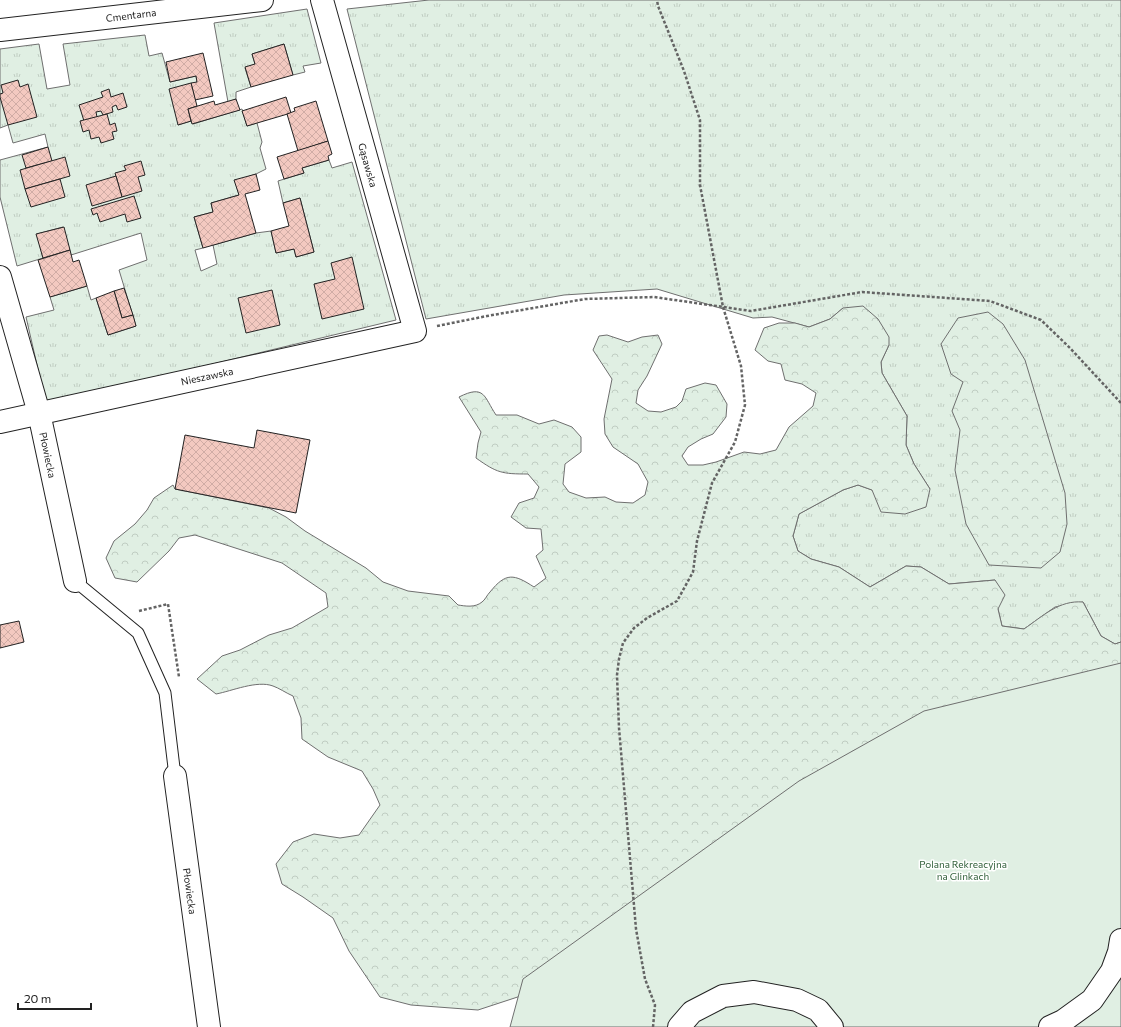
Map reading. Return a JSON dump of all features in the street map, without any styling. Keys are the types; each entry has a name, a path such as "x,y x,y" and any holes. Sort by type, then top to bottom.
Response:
{"street":[{"name":"Cmentarna","path":"0,30 262,0"},
{"name":"Gąsawska","path":"322,0 415,331"},
{"name":"Płowiecka","path":"0,277 39,413 75,581"},
{"name":"Nieszawska","path":"0,422 415,331"},
{"name":"Płowiecka","path":"174,766 209,1027"},
{"path":"1050,1027 1064,1020 1092,1000 1112,971 1119,952 1121,940"},
{"path":"679,1027 692,1012 723,996 754,992 796,1000 818,1010 832,1027"}],"lane":[{"name":"Płowiecka","path":"75,581 138,633 165,693 174,766"}],"path":[{"path":"653,1027 655,1005 645,979 636,929 619,728 617,675 618,659 623,643 634,628 647,618 677,601 693,572 697,541 712,483 735,442 745,405 741,366 724,307 700,185 700,120 684,71 657,0"},
{"path":"415,331 487,316 585,299 654,297 751,311 862,292 990,301 1041,320 1070,348 1121,403"}],"green space":[{"path":"429,0 1121,0 1121,642 1115,644 1101,636 1083,602 1055,607 1024,629 1002,626 998,609 995,580 949,584 921,567 906,566 870,587 839,567 811,559 798,551 793,536 799,514 843,490 858,485 872,490 930,489 914,464 906,445 907,416 882,373 881,362 889,345 843,308 830,319 809,327 772,317 753,318 657,289 564,295 426,319 347,9"},
{"path":"307,9 321,63 303,66 305,72 293,75 284,44 252,54 255,64 245,68 251,87 236,92 236,99 228,102 214,23"},
{"path":"145,35 149,56 162,53 170,82 196,76 197,82 178,125 191,121 193,124 242,109 247,126 257,123 262,142 260,148 266,169 235,181 239,195 211,203 213,212 194,217 203,248 195,250 201,271 217,264 213,245 256,233 271,231 276,253 294,249 296,257 314,252 300,198 283,203 278,181 304,173 302,168 329,160 332,168 352,162 396,320 46,404 26,317 54,310 50,297 87,286 91,300 96,298 108,335 136,326 119,270 147,260 141,233 71,255 63,227 37,234 43,258 17,266 0,197 0,160 48,147 45,134 13,143 8,125 0,128 0,49 39,44 47,89 70,85 63,44"},
{"path":"863,306 878,319 889,337 889,345 881,362 882,373 907,416 906,445 914,464 930,489 926,507 905,514 881,512 872,490 858,485 843,490 799,514 793,536 798,551 811,559 839,567 870,587 906,566 921,567 949,584 995,580 1005,595 998,609 1002,626 1024,629 1059,606 1074,602 1083,602 1101,636 1115,644 1121,642 1121,682 539,990 478,1010 411,1005 380,997 349,951 333,918 282,884 276,864 293,842 314,834 340,838 359,835 380,805 373,789 362,771 328,757 302,739 301,718 293,696 267,684 252,685 216,694 197,679 222,656 240,650 269,635 292,628 328,607 326,593 282,563 195,535 179,538 169,551 137,582 115,578 106,558 114,541 135,524 147,510 154,498 173,485 175,489 269,508 286,517 305,531 366,568 383,582 408,591 449,596 458,605 470,606 479,604 483,601 501,581 506,578 510,577 521,579 534,587 546,578 536,556 543,550 541,529 526,528 511,517 519,503 534,498 539,487 528,474 500,472 489,467 476,458 481,432 459,397 468,393 479,392 486,398 496,415 517,415 539,424 554,420 572,427 581,437 581,452 565,464 563,484 569,492 586,498 605,497 616,502 633,503 645,495 648,482 638,464 613,447 605,434 604,419 612,379 593,350 599,336 607,335 628,342 642,337 658,335 662,344 647,376 638,390 636,403 648,411 661,412 676,407 682,401 686,389 705,383 716,385 727,404 726,417 713,434 688,447 682,456 688,465 703,465 744,452 760,454 776,450 789,427 813,406 816,393 802,384 785,380 781,364 768,361 755,350 764,328 779,323 795,323 809,327 830,319 843,308"},
{"path":"988,312 1003,324 1025,360 1065,493 1067,524 1060,552 1041,568 989,565 966,524 955,470 960,430 952,411 963,382 951,374 941,344 958,318"},
{"name":"Polana Rekreacyjna na Glinkach","path":"1121,663 1121,1027 510,1027 523,979 799,781 924,711"}],"building":[{"path":"284,44 293,75 251,87 245,67 255,64 252,54"},
{"path":"203,53 213,96 195,100 191,83 197,82 196,76 170,82 166,62"},
{"path":"18,80 20,87 28,84 37,117 8,125 0,97 0,94 3,93 1,85"},
{"path":"191,83 197,106 188,109 191,121 178,125 169,89"},
{"path":"109,89 111,97 123,93 127,107 118,110 116,105 112,107 113,112 103,115 101,111 96,112 97,117 84,121 79,105 103,97 101,92"},
{"path":"286,97 291,113 247,126 242,111"},
{"path":"236,99 240,110 192,124 188,109 214,101 215,105"},
{"path":"316,101 328,141 298,151 287,114 295,111 294,108"},
{"path":"107,114 110,125 115,123 117,131 112,132 114,139 101,143 99,137 91,139 89,130 83,132 80,121"},
{"path":"328,141 332,154 328,156 329,160 302,168 304,173 284,179 277,157"},
{"path":"48,147 52,161 26,168 22,155"},
{"path":"65,157 70,176 25,189 20,170"},
{"path":"141,161 145,175 138,177 142,191 122,197 115,173 126,170 124,166"},
{"path":"256,174 260,190 245,194 256,233 203,248 194,217 213,212 211,203 239,195 234,180"},
{"path":"116,176 122,197 92,206 86,185"},
{"path":"60,179 65,197 31,207 25,189"},
{"path":"134,196 141,218 127,222 125,214 100,222 97,213 93,215 91,209"},
{"path":"300,198 314,252 296,257 294,249 276,253 271,231 289,226 283,203"},
{"path":"64,227 70,250 43,258 36,234"},
{"path":"70,250 73,262 79,260 87,286 50,297 38,260"},
{"path":"352,257 364,309 322,319 314,284 335,279 331,263"},
{"path":"124,288 133,315 122,318 114,291"},
{"path":"272,290 280,325 246,333 238,298"},
{"path":"114,291 122,318 133,315 136,326 108,335 96,298"},
{"path":"257,430 310,440 296,513 175,489 185,435 254,448"},
{"path":"19,621 24,642 0,648 0,625"}]}
